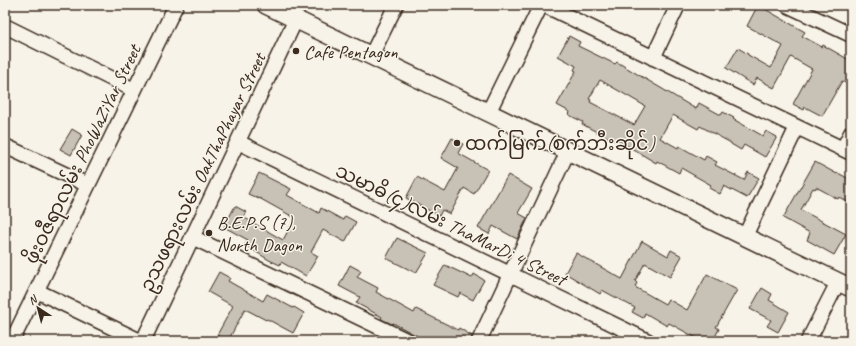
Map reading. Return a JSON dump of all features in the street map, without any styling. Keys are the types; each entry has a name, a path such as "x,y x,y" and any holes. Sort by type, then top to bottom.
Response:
{"street":[{"name":"ဖိုးဝဇီရာလမ်း PhoWaZiYar Street","path":"12,341 176,5"},
{"path":"266,5 844,285 808,341"},
{"path":"371,56 396,5"},
{"path":"488,113 541,5"},
{"path":"544,5 847,151 851,133"},
{"path":"653,58 678,5"},
{"path":"788,5 851,35"},
{"name":"ဥသဖရားလမ်း OakThaPhayar Street","path":"141,341 296,19"},
{"path":"5,26 134,90"},
{"path":"744,236 797,127"},
{"name":"သမာဓိ(၄)လမ်း ThaMarDi 4 Street","path":"238,142 648,341"},
{"path":"5,146 88,185"},
{"path":"479,341 568,151"},
{"path":"192,237 408,341"},
{"path":"37,291 141,341"}],"building":[{"path":"758,5 805,32 802,36 822,47 823,45 851,61 851,86 842,81 822,116 805,107 804,110 793,104 812,69 791,57 774,88 757,78 753,85 726,68 738,48 771,68 783,46 747,26"},
{"path":"569,36 580,42 578,46 615,64 617,62 696,109 699,103 721,115 723,112 763,136 766,131 777,137 765,157 744,145 741,150 700,126 698,129 673,115 660,138 678,148 679,146 704,160 706,156 717,162 715,165 744,180 748,172 759,178 747,198 724,186 720,194 709,188 711,185 681,168 679,173 657,161 656,163 616,139 615,141 593,130 582,124 583,122 569,115 570,112 557,105 576,71 574,70 576,66 558,56","holes":["600,80 645,106 634,125 590,102 591,100 589,99"]},
{"path":"72,129 82,135 71,155 60,149"},
{"path":"452,138 463,144 458,153 488,170 474,194 464,188 450,214 442,210 439,216 406,198 417,177 445,192 458,168 441,158"},
{"path":"815,162 851,180 851,204 816,187 815,189 813,188 801,210 846,234 834,255 807,240 810,233 783,218"},
{"path":"259,173 291,189 287,195 319,213 321,208 343,220 345,216 356,222 345,242 323,230 311,252 318,256 306,276 281,262 280,265 269,260 245,245 248,240 224,227 235,206 246,212 243,217 283,240 295,218 259,198 248,194"},
{"path":"508,175 532,189 518,213 527,218 517,239 493,226 489,234 478,228"},
{"path":"397,238 428,253 416,273 386,258"},
{"path":"642,241 668,256 671,250 682,256 670,277 645,263 635,281 637,283 635,287 665,304 668,299 687,310 707,274 737,290 716,327 719,329 713,341 702,341 669,323 667,326 645,313 643,318 632,312 635,308 602,290 600,294 565,273 576,253 622,279"},
{"path":"350,265 361,271 357,277 378,288 376,292 414,313 416,309 458,330 459,328 472,336 471,341 427,341 393,323 392,324 381,319 382,317 356,303 360,297 339,286"},
{"path":"445,265 472,278 474,274 484,280 473,300 460,293 458,297 433,285"},
{"path":"219,272 230,278 228,281 263,301 267,294 304,313 293,333 245,309 228,341 217,335 233,306 208,292"},
{"path":"762,288 772,294 769,300 789,312 778,332 767,326 771,320 750,309"}],"place":[{"name":"Cafe Pentagon","path":"296,51"},
{"name":"ထက်မြက်(စက်ဘီးဆိုင်)","path":"457,143"},
{"name":"B.E.P.S (7), North Dagon","path":"209,233"}]}
